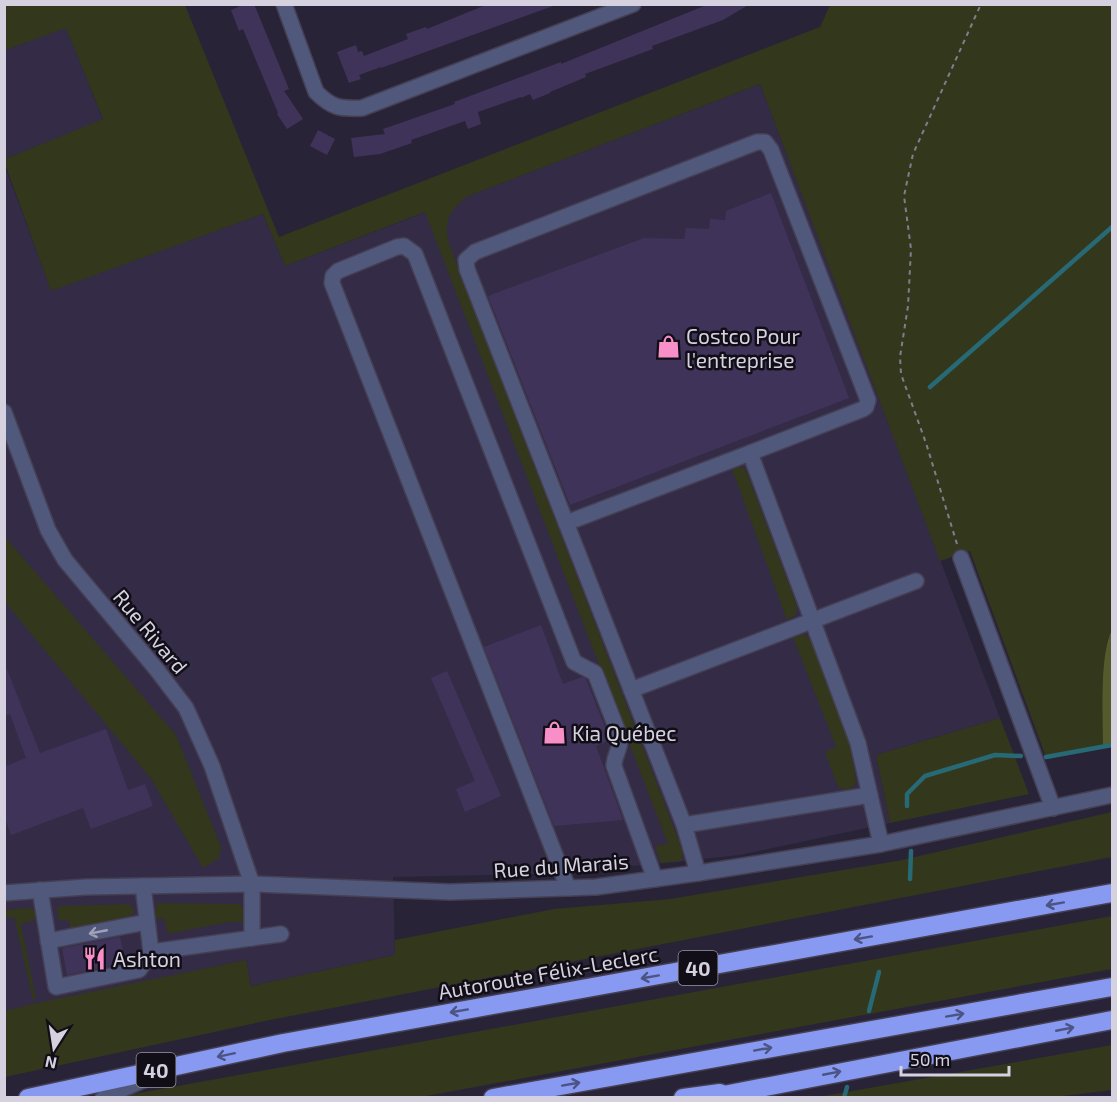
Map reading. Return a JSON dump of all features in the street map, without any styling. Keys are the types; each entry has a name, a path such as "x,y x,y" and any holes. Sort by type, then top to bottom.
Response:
{"highway":[{"name":"Autoroute Félix-Leclerc","path":"28,1098 318,1037 1113,893"},
{"path":"493,1098 1113,987"},
{"path":"708,1098 1113,1020"},
{"path":"683,1098 734,1092"}],"street":[{"path":"284,4 316,92 327,104 344,109 362,108 633,4"},
{"path":"566,523 866,407 868,400 769,145 761,141 475,252 466,260 467,269 631,690 684,825 698,873"},
{"path":"568,888 332,283 333,276 338,271 397,247 404,246 415,254 574,662 595,673 620,737 621,746 614,758 614,766 655,879"},
{"name":"Rue Rivard","path":"4,412 48,530 65,560 157,669 186,708 212,766 252,884 252,938"},
{"path":"750,453 858,743 880,844"},
{"path":"961,558 1053,808"},
{"path":"631,690 916,581"},
{"path":"684,825 870,795"},
{"name":"Rue du Marais","path":"4,893 143,886 252,884 450,892 568,888 698,873 880,844 1113,795"},
{"path":"40,890 56,987 139,970 151,952 143,886"},
{"path":"48,941 147,922"},
{"path":"151,952 280,934"},
{"path":"103,1098 178,1065"}],"path":[{"path":"961,558 926,443 901,374 900,357 908,306 911,249 904,196 914,154 981,4"}],"shaded area":[{"path":"66,27 103,120 5,159 5,50"},
{"path":"760,84 1000,718 876,755 890,823 739,855 676,862 539,874 393,877 395,955 251,986 246,960 5,1011 4,164 51,290 263,214 285,266"}],"green space":[{"path":"5,5 185,5 279,237 820,27 830,5 1112,5 1112,630 1103,670 1103,747 1046,757 970,551 940,561 760,84 466,197 450,215 447,226 451,249 683,852 682,861 661,863 655,846 668,844 425,212 285,266 263,214 51,291 5,159 103,119 66,28 5,50"},
{"path":"744,468 747,473 797,606 796,615 787,620 732,469"},
{"path":"5,537 176,735 221,847 219,858 203,868 152,780 5,602"},
{"path":"1112,630 1112,745 1103,747 1103,670"},
{"path":"804,634 811,640 850,744 856,781 855,785 848,790 838,787 825,752 836,747 793,637"},
{"path":"1000,718 1029,794 890,823 876,755"},
{"path":"1112,812 1112,857 265,1021 5,1077 5,1011 32,1004 246,960 251,986 395,955 395,940 554,909 670,899 897,861"},
{"path":"158,903 238,904 243,907 243,922 229,922 168,934 164,919 156,918"},
{"path":"130,904 134,911 129,919 70,931 69,920 59,920 57,909 60,906"},
{"path":"30,908 35,910 35,920 21,924 36,999 33,1000 14,917 4,918 5,910"},
{"path":"1112,916 1112,969 421,1097 112,1098"},
{"path":"1112,1045 1112,1090 1047,1098 818,1097"}],"building":[{"path":"245,4 254,4 289,89 284,91 303,119 287,129 277,114 243,29 239,31 231,10"},
{"path":"488,4 553,6 359,75 361,79 349,83 337,52 356,45 358,52 362,51 364,56 408,39 406,34 426,27 427,29"},
{"path":"709,4 750,4 723,20 585,74 586,77 533,100 530,94 478,112 481,124 468,129 465,121 411,140 412,143 380,154 354,157 351,138 385,134 383,129 455,104 454,102 561,62 561,64"},
{"path":"318,130 335,139 327,155 310,146"},
{"name":"Costco Pour l'entreprise","path":"771,193 849,398 570,505 488,296 644,238 684,239 686,228 709,229 710,219 725,220 726,211"},
{"path":"541,625 563,684 582,677 586,679 610,740 596,746 623,820 554,826 484,647"},
{"path":"4,662 40,753 106,729 128,790 145,784 153,806 91,829 83,808 11,835 4,816 4,767 26,758 10,714 4,716"},
{"path":"447,671 501,796 465,812 456,789 475,781 431,678"},
{"path":"120,937 126,963 67,975 62,948"}],"waterway":[{"path":"930,387 1112,227"},
{"path":"1046,757 1112,745"},
{"path":"907,806 907,794 925,776 995,755 1021,756"},
{"path":"910,879 911,851"},
{"path":"869,1011 879,972"},
{"path":"844,1098 847,1087"}],"place":[{"name":"Costco Pour l'entreprise","path":"668,347"},
{"name":"Kia Québec","path":"554,732"},
{"name":"Ashton","path":"95,958"}]}
